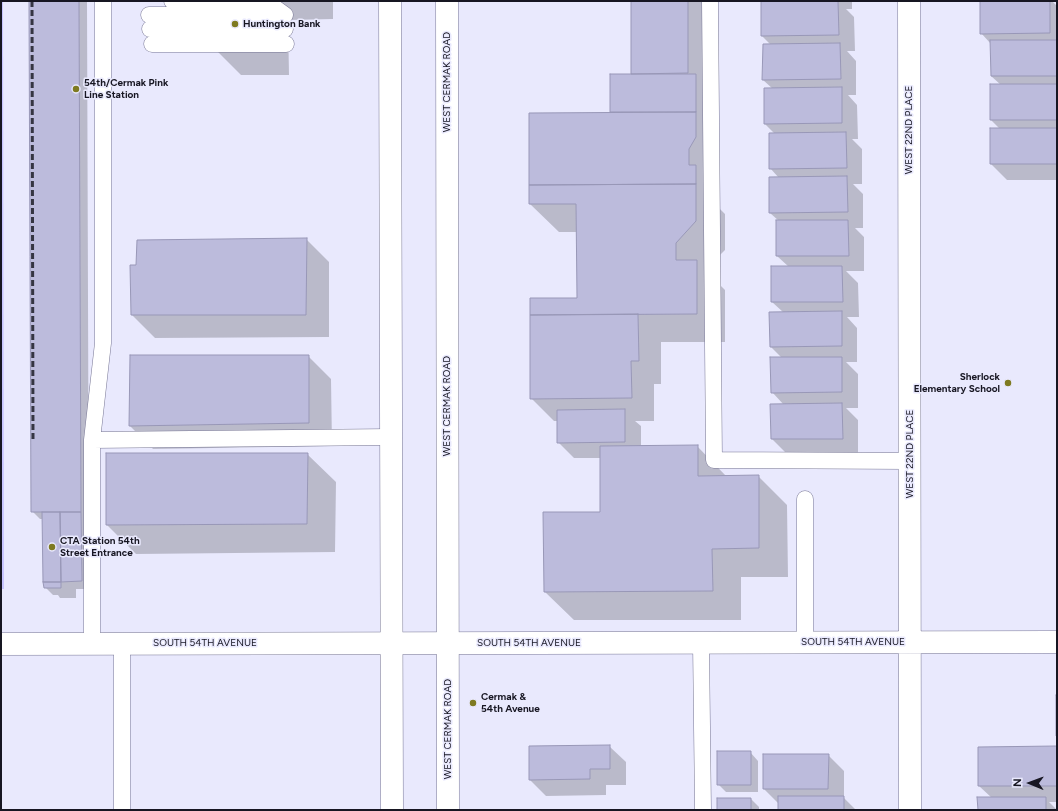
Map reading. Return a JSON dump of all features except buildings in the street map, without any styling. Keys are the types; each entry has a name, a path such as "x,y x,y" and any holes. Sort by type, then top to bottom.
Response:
{"street":[{"path":"390,1 392,810"},
{"name":"WEST CERMAK ROAD","path":"447,1 448,810"},
{"name":"WEST 22ND PLACE","path":"909,1 910,810"},
{"name":"SOUTH 54TH AVENUE","path":"1,644 1057,642"}],"lane":[{"path":"92,644 92,440 103,343 103,1"},
{"path":"172,1 267,2 285,29"},
{"path":"710,1 714,460 910,461"},
{"path":"285,29 150,29 285,29"},
{"path":"92,440 391,437"},
{"path":"805,499 805,642"},
{"path":"701,643 703,810"},
{"path":"122,644 122,810"}],"shaded area":[{"path":"1,1 3,1 4,589 1,589"}],"railway":[{"path":"32,1 33,441"}],"place":[{"name":"Huntington Bank","path":"235,24"},
{"name":"54th/Cermak Pink Line Station","path":"76,89"},
{"name":"Sherlock Elementary School","path":"1008,383"},
{"name":"CTA Station 54th Street Entrance","path":"52,547"},
{"name":"Cermak & 54th Avenue","path":"473,703"}]}
